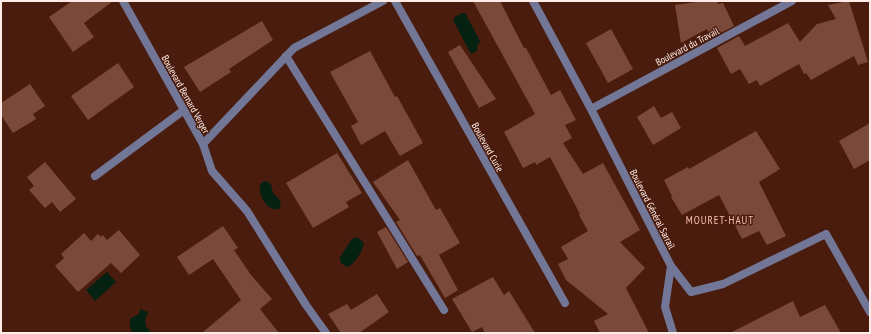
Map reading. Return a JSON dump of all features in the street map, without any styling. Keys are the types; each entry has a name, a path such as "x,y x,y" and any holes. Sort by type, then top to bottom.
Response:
{"street":[{"name":"Boulevard Bernard Verger","path":"123,1 203,144 294,48 383,1"},
{"name":"Boulevard Curie","path":"394,1 565,303"},
{"name":"Boulevard Général Sarrail","path":"534,1 671,266 692,292 723,284 826,234 870,312"},
{"name":"Boulevard du Travail","path":"591,109 783,4 792,1"},
{"path":"286,56 444,310"},
{"path":"95,176 184,110"},
{"path":"203,144 212,171 247,212 306,305 326,333"},
{"path":"671,266 665,307 673,333"}],"shaded area":[{"path":"462,13 465,13 480,41 477,51 471,54 453,20"},
{"path":"266,181 271,184 273,193 279,199 280,208 271,208 264,202 260,192 260,187 261,183"},
{"path":"356,237 364,243 356,260 348,267 342,264 340,257 352,239"},
{"path":"107,272 116,282 95,301 86,290"},
{"path":"140,309 148,312 146,323 147,328 152,333 133,333 130,327 130,319 139,314"}],"building":[{"path":"72,1 113,1 84,23 94,37 73,52 49,17"},
{"path":"473,1 500,1 524,48 526,48 551,95 560,90 576,120 565,125 572,138 563,143 583,174 603,163 640,230 620,242 645,268 626,288 649,333 600,333 594,321 608,314 566,280 558,264 568,259 561,247 588,231 550,157 536,165 535,162 523,168 504,132 535,114"},
{"path":"704,1 717,1 718,4 723,3 734,26 711,38 707,29 681,43 675,5"},
{"path":"849,1 868,62 858,65 854,56 811,80 806,73 804,74 799,64 760,86 757,80 749,84 740,69 731,74 717,48 739,36 745,46 788,23 800,42 817,24 836,19 828,5"},
{"path":"262,21 273,40 229,69 231,72 200,92 184,67"},
{"path":"611,29 633,69 608,83 586,43"},
{"path":"460,45 496,99 479,108 448,52"},
{"path":"370,51 395,97 397,96 423,143 400,156 385,131 361,145 351,126 358,122 330,72"},
{"path":"118,63 134,87 88,120 71,96"},
{"path":"30,84 45,106 33,114 36,119 13,133 1,115 1,103"},
{"path":"654,106 661,118 672,112 681,128 653,145 637,117"},
{"path":"870,123 870,160 854,169 839,141"},
{"path":"756,131 780,169 759,182 786,236 767,245 759,231 742,239 719,195 682,215 671,197 672,196 664,180 688,167 689,169"},
{"path":"337,153 362,193 346,202 349,207 313,228 286,183"},
{"path":"408,160 436,210 440,208 460,243 439,255 458,290 445,298 420,255 417,256 396,222 400,220 373,182"},
{"path":"45,162 76,199 60,212 52,202 45,208 29,190 34,186 27,177"},
{"path":"223,226 238,248 234,250 251,275 272,299 260,309 279,333 202,333 241,300 213,259 189,275 177,257"},
{"path":"386,227 408,262 397,269 377,232"},
{"path":"119,230 140,255 121,273 111,263 78,292 55,266 64,258 61,254 84,233 91,241 98,234 101,237 103,235 107,240"},
{"path":"493,277 504,295 509,291 535,333 485,333 482,327 472,332 452,299"},
{"path":"377,294 389,312 359,333 341,333 328,314 347,304 351,310"},
{"path":"793,301 800,317 825,305 841,333 730,333"}],"district":[{"name":"MOURET-HAUT","path":"720,220"}]}
